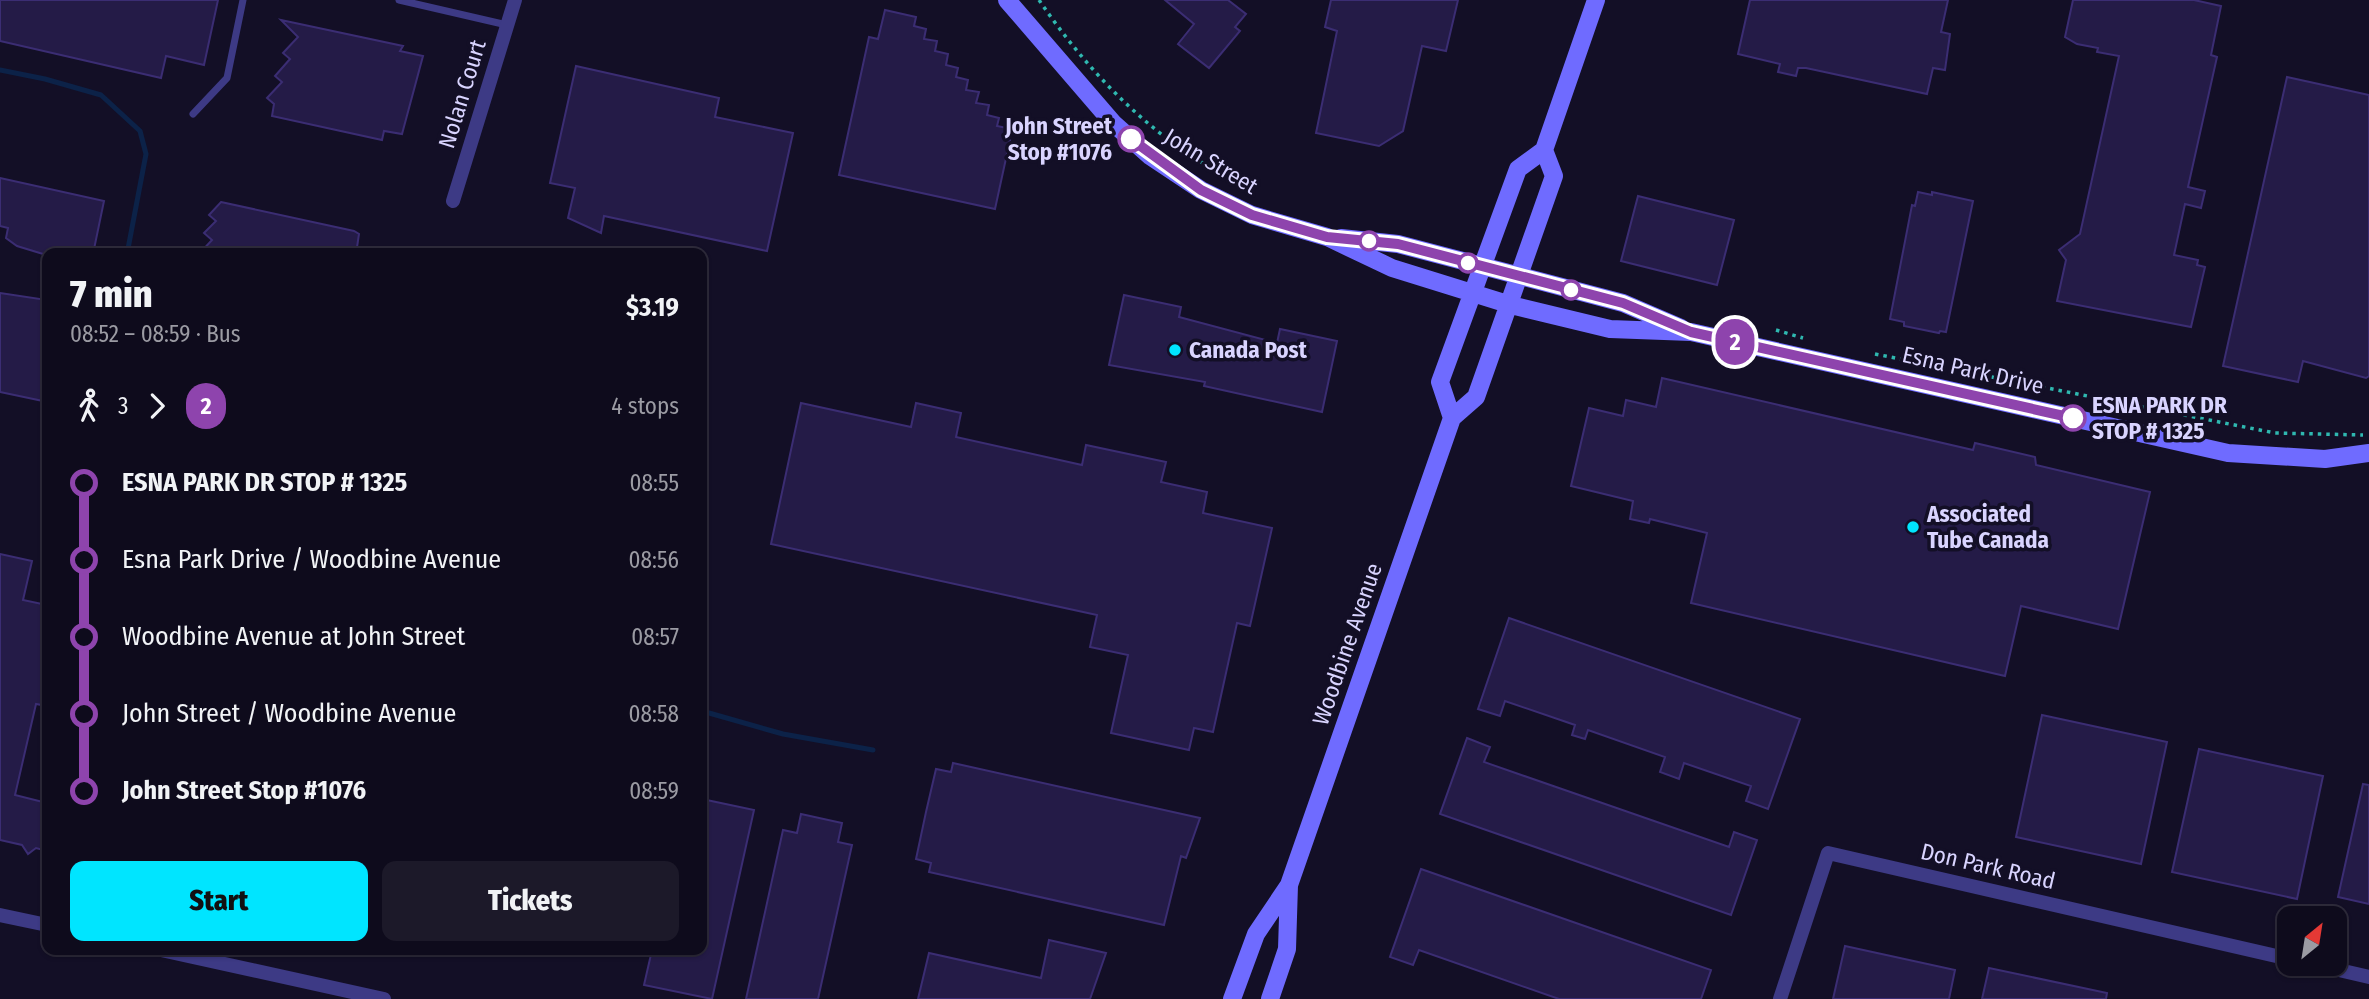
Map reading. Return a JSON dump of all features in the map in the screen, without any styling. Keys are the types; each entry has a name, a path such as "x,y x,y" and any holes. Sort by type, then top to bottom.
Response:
{"main road":[{"name":"John Street","path":"1007,0 1113,123 1150,156 1201,190 1252,215 1327,237 1392,268 1511,305"},
{"path":"1452,418 1440,382 1518,169 1544,150 1596,0"},
{"name":"Woodbine Avenue","path":"1233,999 1256,934 1289,885 1452,418 1476,397 1511,305 1554,176 1544,150"},
{"name":"John Street","path":"1327,237 1398,244 1520,277"},
{"name":"Esna Park Drive","path":"1520,277 1623,303 1691,332 2228,453 2325,459 2369,453"},
{"name":"Esna Park Drive","path":"1511,305 1610,329 1691,332"},
{"name":"Woodbine Avenue","path":"1270,999 1287,949 1289,885"}],"street":[{"name":"Nolan Court","path":"453,201 515,0"},
{"name":"Don Park Road","path":"1780,999 1828,853 2277,956"},
{"path":"0,915 42,924"},
{"path":"184,955 384,999"},
{"path":"2347,972 2369,977"}],"lane":[{"path":"193,114 227,78 243,0"},
{"path":"399,0 507,25"}],"path":[{"path":"1039,0 1108,85 1143,120 1213,171 1242,184"},
{"path":"1776,330 1810,340"},
{"path":"1867,352 2275,433 2332,436 2369,434"}],"building":[{"path":"0,0 218,0 204,65 166,56 161,78 0,41"},
{"path":"1165,0 1228,0 1246,14 1235,27 1240,31 1209,68 1178,44 1194,24"},
{"path":"1331,0 1458,0 1446,51 1422,46 1403,131 1379,146 1316,133 1337,31 1325,27"},
{"path":"1750,0 1948,0 1941,32 1950,34 1945,70 1933,68 1927,94 1806,68 1798,68 1796,76 1778,72 1780,64 1738,54"},
{"path":"2073,0 2194,0 2221,6 2211,55 2217,57 2188,187 2205,191 2201,208 2185,204 2174,255 2198,260 2197,265 2205,267 2191,327 2057,301 2066,260 2059,250 2080,234 2119,56 2097,52 2098,48 2077,44 2065,37"},
{"path":"885,10 916,17 914,26 926,29 924,39 937,41 935,51 948,54 946,65 958,68 956,77 968,80 966,90 979,92 976,103 989,105 987,115 999,118 997,126 1007,128 1005,139 1010,140 995,209 839,175 869,37 878,39"},
{"path":"281,20 403,46 400,51 423,56 402,134 384,131 382,140 272,116 274,104 267,98 282,82 275,76 290,59 283,53 298,37"},
{"path":"576,66 719,98 715,117 793,133 767,251 604,216 601,233 568,218 575,188 550,183"},
{"path":"2287,77 2369,95 2369,376 2366,378 2303,361 2298,382 2223,366"},
{"path":"0,178 104,201 94,248 42,248 42,254 17,246 6,238 8,228 0,226"},
{"path":"1918,192 1932,195 1932,192 1973,201 1946,332 1904,326 1904,322 1890,319 1912,205 1915,206"},
{"path":"1638,196 1734,220 1717,285 1621,261"},
{"path":"221,202 354,231 359,234 357,248 205,248 212,240 204,233 216,221 209,215"},
{"path":"0,293 42,299 42,401 0,392"},
{"path":"1124,295 1181,307 1179,317 1277,343 1280,329 1337,341 1322,412 1204,386 1205,382 1109,365"},
{"name":"Associated Tube Canada","path":"1662,378 1973,450 1975,443 2035,457 2036,465 2150,492 2118,629 2021,606 2005,676 1691,603 1707,533 1650,519 1649,523 1630,519 1633,501 1571,486 1589,408 1623,416 1626,400 1656,407"},
{"path":"801,403 911,427 916,403 961,413 956,437 1082,465 1086,445 1166,462 1161,482 1207,492 1203,513 1272,528 1250,626 1237,623 1213,732 1194,728 1189,750 1111,733 1128,655 1090,647 1097,615 771,544"},
{"path":"0,554 32,561 23,600 42,604 42,705 36,704 15,795 42,802 42,850 36,848 28,854 22,845 0,840"},
{"path":"1509,618 1800,719 1768,809 1746,801 1751,786 1684,763 1679,779 1660,772 1665,757 1588,730 1585,739 1572,735 1575,725 1505,701 1500,716 1478,709"},
{"path":"2042,715 2167,742 2141,864 2016,837"},
{"path":"1467,738 1490,747 1484,762 1729,847 1734,832 1757,840 1731,915 1440,814"},
{"path":"2199,749 2323,776 2297,899 2172,872"},
{"path":"953,763 1200,818 1186,858 1181,856 1164,925 929,872 931,863 916,859 926,812 936,769 951,772"},
{"path":"2363,784 2369,785 2369,904 2338,897"},
{"path":"707,800 754,810 712,999 644,985 651,955 707,955"},
{"path":"801,814 842,823 838,842 852,845 818,999 746,999 783,830 797,833"},
{"path":"1421,869 1711,970 1701,999 1559,999 1419,950 1413,965 1390,957"},
{"path":"1049,940 1106,953 1090,999 918,999 929,953 1041,978"},
{"path":"1845,946 1955,970 1949,999 1833,999"},
{"path":"1989,968 2107,993 2106,999 1982,999"}],"waterway":[{"path":"0,70 101,95 140,131 146,154 128,248"},
{"path":"707,712 783,734 873,750"}],"bus line":[{"name":"2","path":"1131,139 1150,156 1201,190 1252,215 1327,237 1398,244 1623,303 1691,332 2073,418"}],"place":[{"name":"John Street Stop #1076","path":"1131,139"},
{"name":"Canada Post","path":"1175,350"},
{"name":"ESNA PARK DR STOP # 1325","path":"2073,418"},
{"name":"Associated Tube Canada","path":"1913,527"}]}
